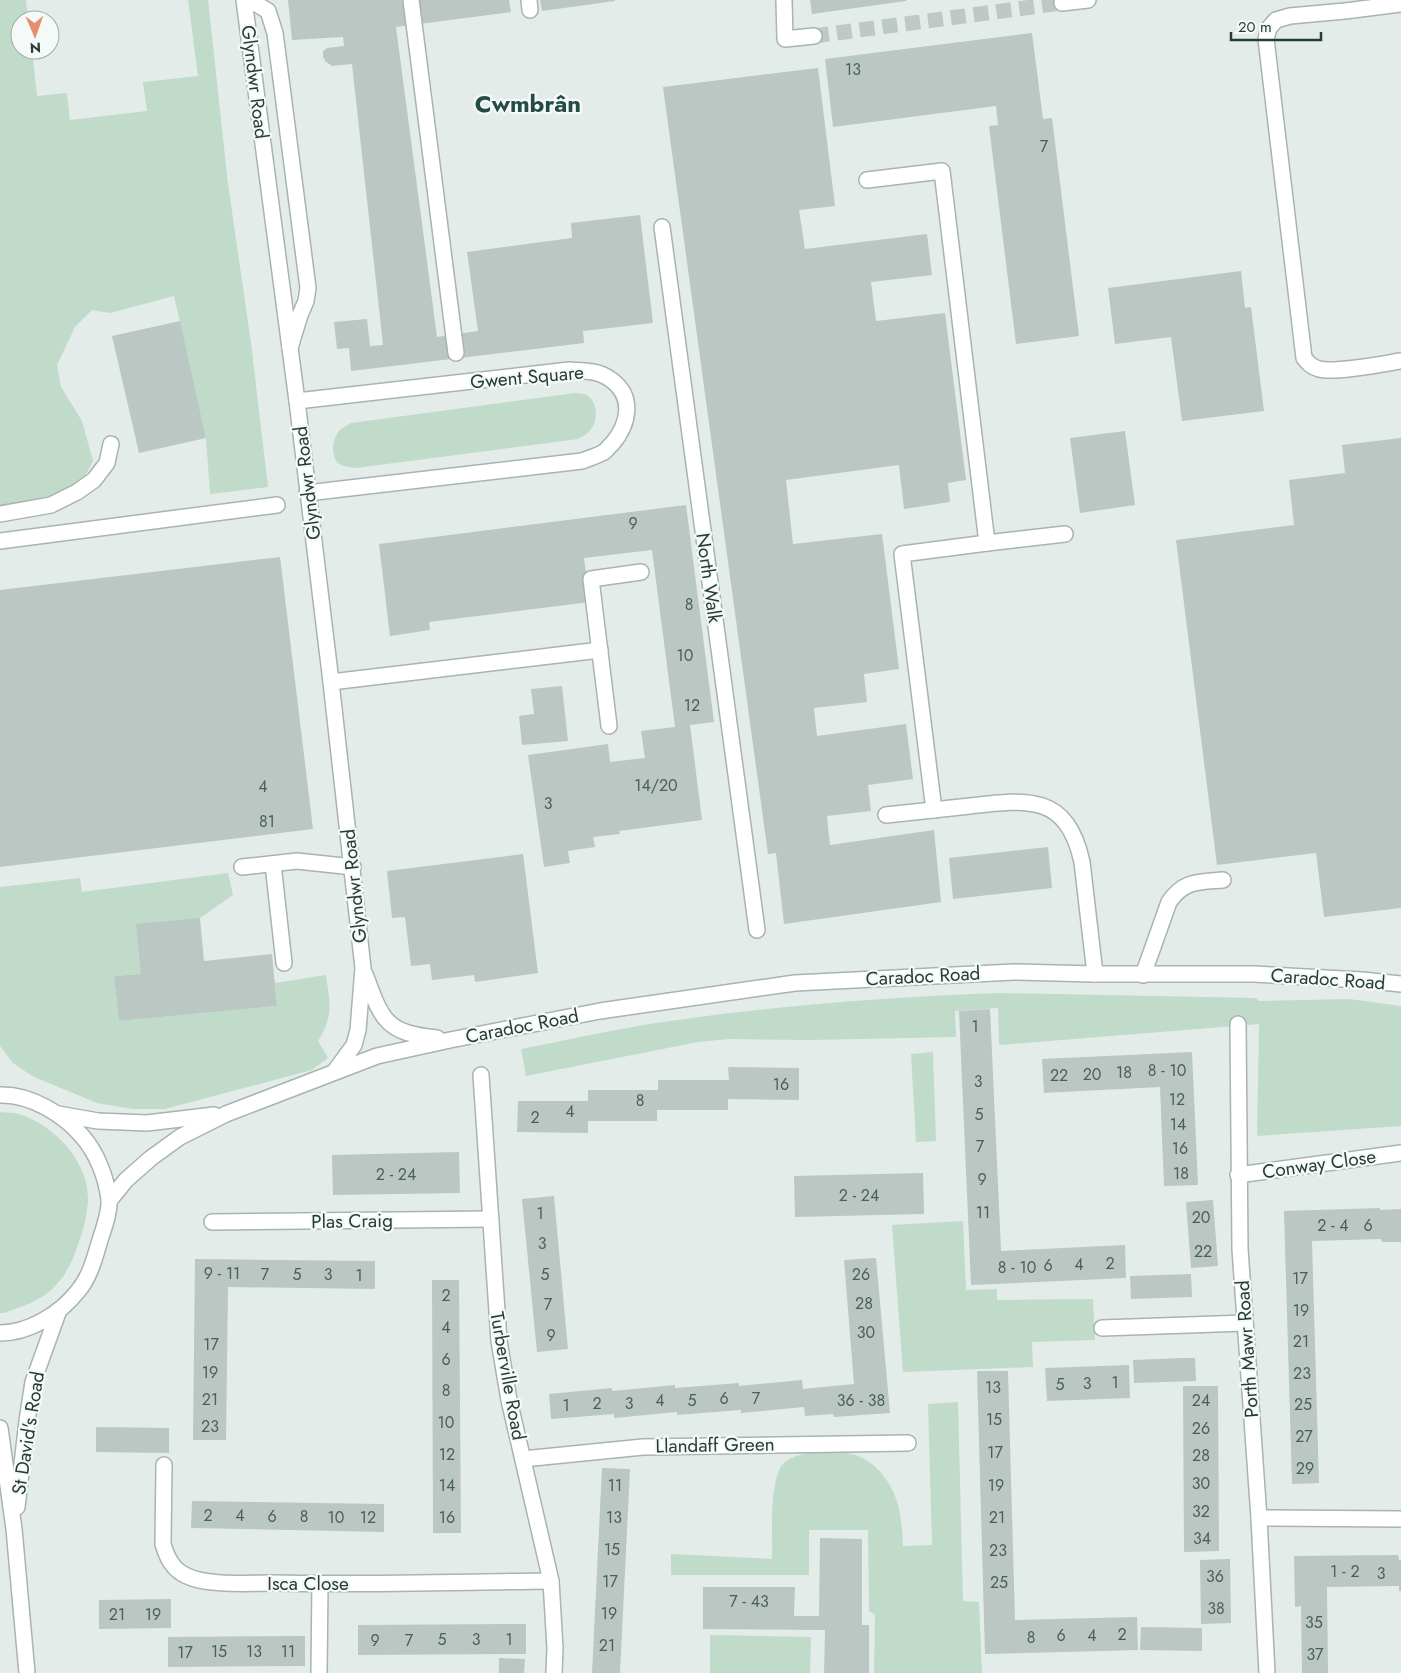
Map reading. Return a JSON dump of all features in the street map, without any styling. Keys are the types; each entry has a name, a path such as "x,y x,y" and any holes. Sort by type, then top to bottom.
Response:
{"street":[{"name":"Glyndwr Road","path":"244,0 297,401 353,867 363,968"},
{"path":"250,0 268,12 275,33 307,278 306,301 290,348"},
{"path":"411,0 456,353"},
{"path":"784,0 785,39 814,36"},
{"path":"1062,3 1088,0"},
{"path":"1401,4 1290,16 1276,20 1269,28 1266,39 1304,358 1311,366 1321,370 1401,361"},
{"path":"867,180 942,171 987,543"},
{"name":"North Walk","path":"662,227 757,930"},
{"name":"Gwent Square","path":"297,401 569,370 592,371 610,379 624,392 627,407 625,423 618,437 604,452 582,461 307,493"},
{"path":"0,514 51,505 77,492 94,480 107,463 111,444"},
{"path":"0,541 277,505"},
{"path":"934,810 902,554 1065,534"},
{"path":"609,726 591,578 641,572"},
{"path":"331,682 600,650"},
{"path":"886,815 1006,802 1027,802 1045,807 1066,822 1074,834 1082,862 1095,974"},
{"path":"242,867 297,861 353,867"},
{"path":"273,864 284,963"},
{"path":"1143,975 1168,902 1174,894 1183,886 1194,882 1223,880"},
{"path":"334,1072 354,1045 358,1030 363,968"},
{"name":"Caradoc Road","path":"363,968 378,1009 388,1022 408,1033 450,1040"},
{"name":"Caradoc Road","path":"109,1201 126,1180 151,1158 180,1137 226,1114 334,1072 377,1056 600,1011 795,983 1014,972 1143,975 1254,974 1401,984"},
{"name":"Porth Mawr Road","path":"1238,1024 1240,1249 1267,1673"},
{"name":"Turberville Road","path":"481,1075 496,1310 503,1370 551,1581 554,1673"},
{"name":"St David's Road","path":"0,1333 32,1327 59,1310 79,1291 91,1270 104,1229 109,1201 101,1167 83,1137 57,1114 32,1101 2,1091"},
{"name":"Caradoc Road","path":"57,1114 98,1121 147,1123 226,1114"},
{"name":"Conway Close","path":"1238,1175 1401,1153"},
{"name":"Plas Craig","path":"212,1222 491,1219"},
{"name":"St David's Road","path":"14,1529 26,1421 33,1382 59,1310"},
{"path":"1102,1328 1245,1323"},
{"name":"St David's Road","path":"0,1428 14,1529 27,1673"},
{"name":"Llandaff Green","path":"523,1459 643,1447 908,1443"},
{"name":"Isca Close","path":"164,1465 163,1544 166,1555 178,1570 196,1579 217,1582 320,1584 551,1581"},
{"path":"1258,1518 1401,1519"},
{"path":"319,1673 320,1584"}],"green space":[{"path":"0,0 26,0 27,10 10,10 10,60 33,60 37,96 67,93 70,120 147,111 143,82 198,76 188,0 208,0 228,184 251,343 268,487 210,494 206,438 174,296 110,313 92,310 75,327 57,365 61,387 82,421 93,461 77,492 0,514"},
{"path":"575,393 587,395 594,403 596,413 592,428 578,439 356,468 339,464 335,458 333,445 336,436 341,429 351,423"},
{"path":"228,873 233,895 200,918 141,974 114,976 119,1021 277,1006 275,983 326,975 329,994 329,1016 318,1041 328,1058 312,1070 165,1109 133,1109 97,1103 32,1076 13,1063 0,1046 0,887 80,878 82,892"},
{"path":"998,993 1256,998 1259,1001 1349,999 1401,1006 1401,1126 1257,1136 1259,1024 999,1045 998,1008 955,1011 956,1037 810,1040 729,1039 698,1042 526,1076 521,1049 609,1031 746,1011 914,997"},
{"path":"933,1052 936,1141 916,1142 911,1054"},
{"path":"0,1112 17,1113 32,1119 45,1127 67,1147 83,1172 87,1186 88,1201 80,1240 72,1261 60,1281 51,1291 38,1299 4,1313 0,1313"},
{"path":"963,1221 966,1290 997,1289 997,1300 1093,1299 1095,1340 1032,1342 1033,1367 903,1372 892,1225"},
{"path":"958,1402 963,1601 979,1602 982,1673 874,1673 875,1615 869,1611 868,1530 809,1530 809,1575 671,1575 671,1554 772,1559 774,1488 780,1468 785,1462 794,1457 816,1452 840,1452 861,1457 868,1461 880,1471 893,1491 901,1517 903,1546 932,1545 928,1404"},
{"path":"710,1635 811,1637 810,1673 710,1673"}],"building":[{"path":"288,0 509,0 511,12 396,27 437,337 478,331 467,252 572,238 571,223 640,215 653,323 583,331 584,343 351,371 349,348 337,349 334,322 367,319 370,346 383,345 352,64 332,66 323,57 323,51 327,48 344,46 343,37 292,40"},
{"path":"540,0 615,0 615,1 542,11"},
{"path":"810,0 906,0 906,1 812,14"},
{"path":"1032,33 1043,119 1052,118 1079,336 1016,344 989,126 998,125 996,106 833,127 825,59"},
{"path":"818,68 835,206 799,210 805,249 927,234 932,275 871,282 876,321 945,313 966,480 948,483 950,502 904,509 899,465 786,480 793,544 882,534 899,669 864,674 867,702 814,708 817,736 906,724 913,779 868,785 871,811 827,816 830,845 934,830 941,902 784,924 776,853 768,854 663,87"},
{"path":"1241,271 1245,308 1251,307 1264,411 1182,421 1171,337 1115,344 1108,288"},
{"path":"180,321 206,438 139,453 112,336"},
{"path":"1125,431 1135,505 1080,513 1070,438"},
{"path":"1401,438 1401,908 1324,917 1316,853 1217,865 1176,540 1294,525 1289,480 1345,473 1342,445"},
{"path":"686,505 714,722 690,725 702,820 619,831 620,834 593,837 595,847 568,851 570,863 544,867 528,755 608,744 610,762 645,758 641,731 675,727 652,550 584,558 590,602 429,622 430,630 390,636 379,544"},
{"path":"280,557 313,829 0,867 0,590"},
{"path":"562,686 568,741 522,745 519,716 534,714 531,689"},
{"path":"1048,847 1052,888 953,899 949,858"},
{"path":"523,854 538,973 475,982 474,975 432,980 430,964 411,966 405,917 392,918 387,871"},
{"path":"200,918 204,961 272,954 277,1006 119,1021 114,976 141,974 136,924"},
{"path":"990,1009 1001,1251 1125,1245 1126,1278 971,1285 959,1011"},
{"path":"1192,1052 1198,1185 1164,1186 1160,1087 1044,1093 1042,1059"},
{"path":"728,1067 799,1068 799,1100 728,1099 728,1110 657,1110 657,1121 588,1121 588,1133 517,1132 518,1101 588,1101 588,1090 658,1090 658,1080 729,1080"},
{"path":"459,1152 460,1193 333,1195 332,1155"},
{"path":"923,1173 924,1214 795,1217 794,1176"},
{"path":"554,1196 568,1349 537,1352 522,1199"},
{"path":"1213,1200 1218,1266 1191,1268 1186,1202"},
{"path":"1380,1208 1380,1210 1401,1209 1401,1242 1382,1242 1381,1239 1312,1241 1319,1483 1292,1484 1284,1211"},
{"path":"876,1258 890,1413 834,1417 833,1414 805,1416 804,1407 741,1413 741,1410 677,1415 677,1412 614,1418 614,1414 551,1419 549,1394 675,1385 675,1388 739,1383 739,1386 802,1380 803,1389 854,1384 844,1260"},
{"path":"195,1259 375,1261 375,1289 228,1287 226,1440 193,1440"},
{"path":"1191,1274 1192,1297 1131,1299 1130,1276"},
{"path":"432,1280 459,1280 461,1533 433,1533"},
{"path":"1195,1358 1196,1381 1134,1383 1133,1360"},
{"path":"1129,1365 1130,1398 1047,1401 1045,1368"},
{"path":"977,1371 1008,1371 1015,1620 1137,1617 1138,1650 985,1654"},
{"path":"1183,1386 1218,1386 1219,1551 1184,1552"},
{"path":"96,1427 169,1428 169,1453 96,1452"},
{"path":"602,1468 630,1469 620,1673 592,1673"},
{"path":"192,1501 384,1504 384,1532 191,1528"},
{"path":"820,1538 862,1539 862,1625 869,1625 869,1673 824,1673 825,1630 703,1629 703,1587 795,1587 794,1616 819,1616"},
{"path":"1398,1555 1399,1560 1401,1560 1401,1591 1399,1591 1399,1586 1327,1587 1328,1673 1302,1673 1301,1606 1295,1607 1294,1556"},
{"path":"1230,1559 1231,1623 1201,1624 1200,1560"},
{"path":"171,1599 171,1628 99,1629 99,1600"},
{"path":"526,1624 526,1654 358,1655 358,1625"},
{"path":"1141,1627 1202,1628 1202,1651 1140,1650"},
{"path":"305,1636 305,1666 168,1667 168,1637"},
{"path":"499,1658 525,1659 524,1673 499,1673"}],"tunnel":[{"path":"814,36 1062,3"}],"district":[{"name":"Cwmbrân","path":"528,103"}]}
